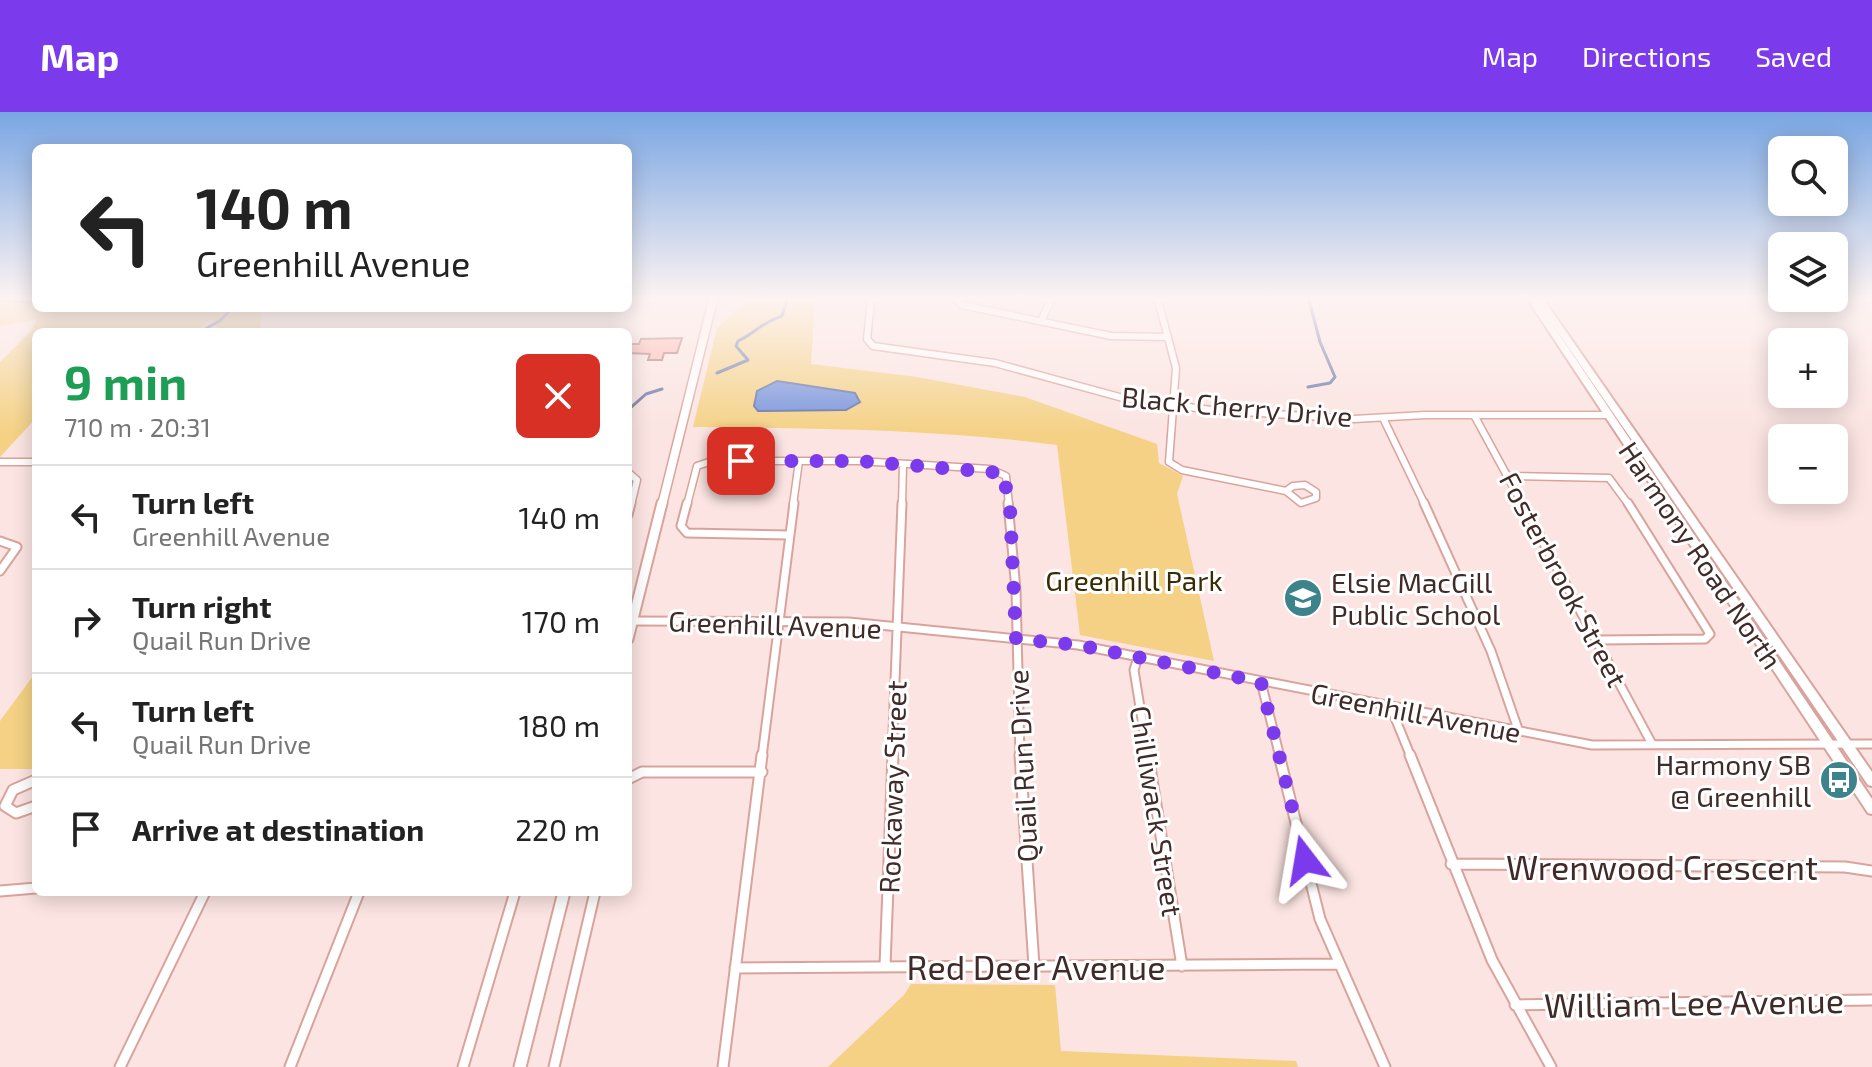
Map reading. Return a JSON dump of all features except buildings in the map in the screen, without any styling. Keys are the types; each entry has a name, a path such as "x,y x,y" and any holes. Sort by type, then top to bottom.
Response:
{"main road":[{"name":"Harmony Road North","path":"1561,345 1872,809"},
{"name":"Harmony Road North","path":"1571,345 1872,781"}],"street":[{"path":"632,613 701,345"},
{"name":"Black Cherry Drive","path":"872,345 995,363 1123,398 1306,419 1607,415"},
{"path":"1170,345 1176,368 1168,459 1171,465 1286,491"},
{"name":"Fosterbrook Street","path":"1474,415 1599,640 1652,744"},
{"path":"1383,418 1489,646 1519,732"},
{"path":"723,1067 799,461"},
{"name":"Quail Run Drive","path":"789,535 693,535 681,526 694,472 704,462 799,461 990,469 1006,476 1034,966"},
{"path":"0,462 32,462"},
{"name":"Rockaway Street","path":"885,966 903,464"},
{"path":"632,476 637,480 632,499"},
{"path":"1509,476 1609,478 1710,634 1705,639 1599,640"},
{"path":"0,541 17,547 0,571"},
{"name":"Greenhill Avenue","path":"632,621 781,621 897,627 1016,639 1138,657 1592,745 1872,744"},
{"name":"Chilliwack Street","path":"1138,657 1134,670 1182,966"},
{"path":"1261,682 1320,919 1337,964 1385,1067"},
{"path":"1391,708 1451,864 1515,1005 1551,1067"},
{"path":"632,777 642,772 762,772"},
{"path":"0,819 6,810 5,801 13,790 32,782"},
{"path":"6,810 16,813 32,807"},
{"name":"Wrenwood Crescent","path":"1451,864 1845,867 1872,871"},
{"path":"0,891 32,888"},
{"path":"120,1067 203,896"},
{"path":"290,1067 357,896"},
{"path":"463,1067 514,896"},
{"path":"520,1067 563,896"},
{"path":"554,1067 594,896"},
{"name":"Red Deer Avenue","path":"735,968 1337,964"},
{"name":"William Lee Avenue","path":"1515,1005 1872,1000"}],"green space":[{"path":"17,345 32,345 32,422 0,457 0,362"},
{"name":"Greenhill Park","path":"713,345 812,345 811,364 917,377 1025,397 1157,444 1159,463 1183,476 1177,494 1214,661 1080,635 1057,445 921,433 693,427"},
{"path":"32,677 32,769 0,769 0,721"},
{"path":"911,984 1055,985 1061,1051 1296,1061 1298,1067 828,1067 904,995"}],"water":[{"path":"777,381 855,393 860,402 846,410 758,411 754,406 757,391"}],"waterway":[{"path":"717,373 748,360 737,345"},
{"path":"1308,387 1330,383 1335,377 1321,345"},
{"path":"632,406 646,394 662,389"}],"place":[{"name":"Elsie MacGill Public School","path":"1303,598"},
{"name":"Harmony SB @ Greenhill","path":"1839,780"}],"route":[{"path":"741,461 859,461 990,469 1003,473 1007,480 1010,508 1016,639 1078,645 1261,682 1305,860"}]}
